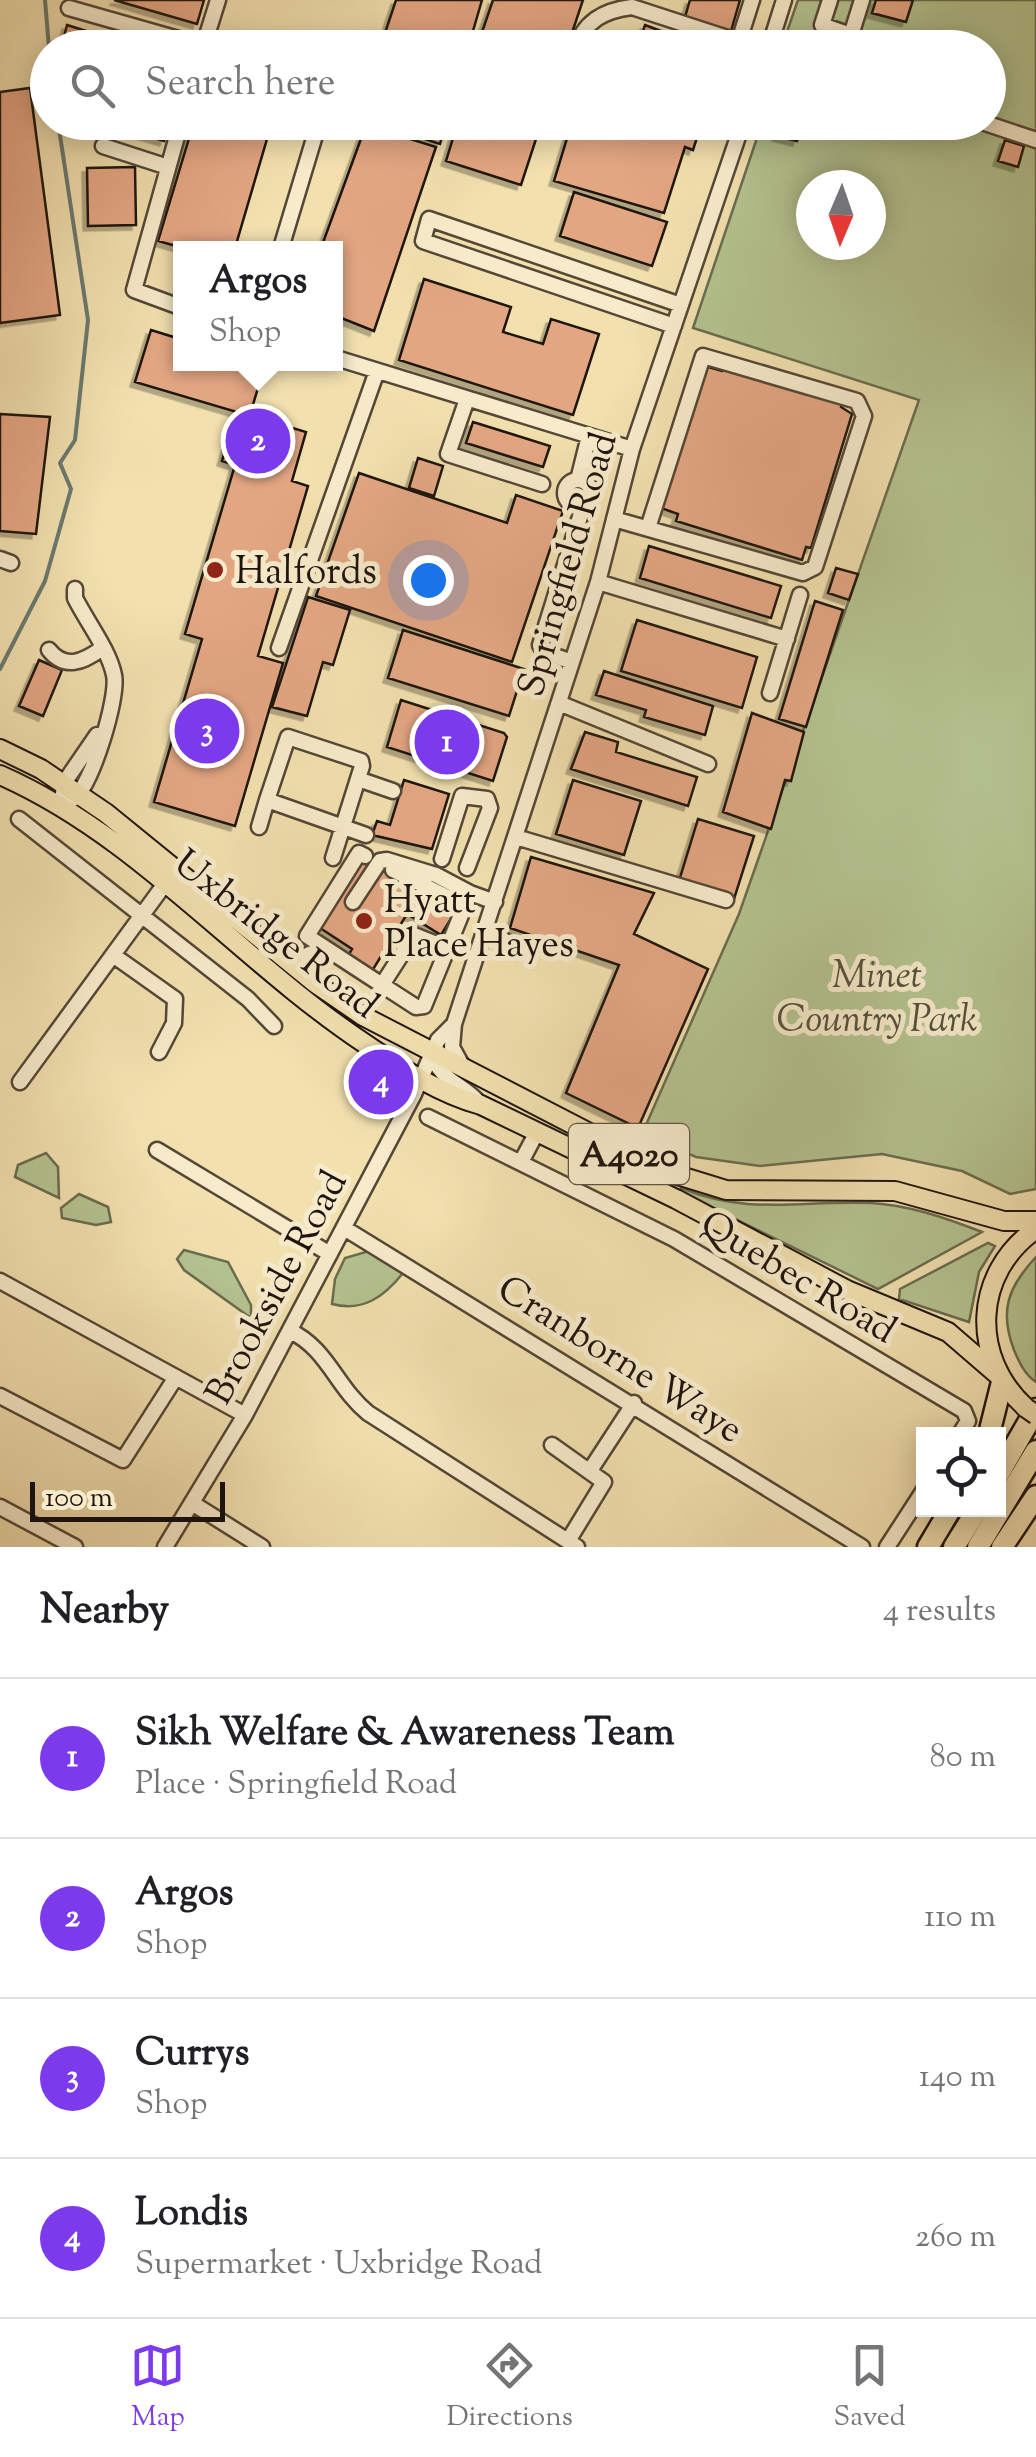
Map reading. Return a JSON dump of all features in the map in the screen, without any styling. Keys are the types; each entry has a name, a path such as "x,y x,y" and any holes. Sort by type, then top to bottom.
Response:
{"highway":[{"path":"991,1427 1001,1379"},
{"path":"1006,1460 1033,1411"},
{"path":"978,1547 1036,1451"},
{"path":"1002,1547 1036,1496"},
{"path":"928,1547 946,1517"},
{"path":"954,1547 973,1517"}],"main road":[{"name":"Uxbridge Road","path":"0,749 64,783 296,968 363,1016 661,1170 705,1186 746,1193 895,1191 1004,1222 1036,1221"},
{"name":"Uxbridge Road","path":"0,775 62,807 332,1022 422,1079 536,1132 857,1295 948,1332 1033,1411"},
{"path":"1001,1379 986,1335 989,1292 1004,1260 1036,1229"}],"street":[{"path":"208,30 218,0"},
{"path":"742,30 752,0"},
{"path":"778,30 784,0"},
{"path":"830,0 822,25 830,30"},
{"path":"852,30 862,0"},
{"path":"585,30 589,22 613,9 650,6 710,30"},
{"path":"69,8 145,30"},
{"path":"1006,130 1036,140"},
{"path":"173,304 134,290 176,140"},
{"path":"283,241 314,140"},
{"name":"Springfield Road","path":"432,1052 454,1024 484,937 598,582 632,449 738,140"},
{"path":"103,146 168,167"},
{"path":"674,326 438,248 423,241 429,219 681,306"},
{"path":"614,519 803,573 815,567 864,416 857,401 703,356 648,528"},
{"path":"343,360 632,449"},
{"path":"280,648 377,371"},
{"path":"467,399 448,454 542,484"},
{"path":"572,662 544,652 540,645 590,490 578,480 588,436"},
{"path":"598,582 787,640"},
{"path":"62,807 80,795 106,722 114,673 75,598 76,590"},
{"path":"770,693 800,595"},
{"path":"48,650 64,662 80,663 102,649"},
{"path":"559,703 708,764"},
{"path":"62,807 64,783 106,722"},
{"path":"258,827 286,741 292,736 361,761 333,858"},
{"path":"358,779 393,792"},
{"path":"442,860 462,796 478,795 488,799 490,808 467,868"},
{"path":"267,800 366,834"},
{"path":"19,818 248,999 274,1026"},
{"path":"516,836 726,900"},
{"path":"365,856 360,853 307,936 421,1008 442,968 468,900"},
{"path":"353,902 380,861 387,860 436,875 468,900"},
{"path":"393,870 468,900 495,902"},
{"path":"20,1082 164,885"},
{"path":"382,985 414,935 449,950"},
{"path":"296,968 309,954 327,950"},
{"path":"113,955 175,999 174,1023 160,1052"},
{"path":"442,968 470,978"},
{"path":"454,1024 453,1053 471,1073"},
{"path":"432,1052 443,1077 470,1092 480,1105"},
{"name":"Brookside Road","path":"165,1547 245,1415 422,1079 432,1052"},
{"name":"Quebec Road","path":"428,1118 674,1239 964,1412 968,1421 964,1427"},
{"path":"521,1162 536,1132"},
{"path":"157,1150 330,1254"},
{"name":"Cranborne Waye","path":"344,1228 862,1547"},
{"path":"0,1281 245,1415"},
{"path":"290,1331 320,1352 351,1398 368,1413 573,1544 603,1484 602,1476 552,1445"},
{"path":"0,1396 123,1460 176,1377"},
{"path":"590,1468 634,1404"},
{"path":"887,1547 916,1502"},
{"path":"192,1504 262,1547"},
{"path":"0,1506 72,1546"}],"green space":[{"name":"Minet Country Park","path":"798,0 1036,0 1036,1189 1010,1194 962,1171 882,1154 760,1166 696,1157 642,1134 739,914 919,400 693,328 756,140 1006,140 1006,30 788,30"},
{"path":"46,1153 58,1167 59,1198 15,1177 18,1165"},
{"path":"681,1188 706,1197 753,1204 899,1206 982,1232 878,1289 680,1192"},
{"path":"79,1194 108,1207 111,1222 96,1225 62,1218 61,1208"},
{"path":"988,1243 995,1246 979,1272 969,1322 899,1299 900,1289"},
{"path":"184,1250 228,1262 251,1305 251,1318 184,1270 177,1259"},
{"path":"369,1251 403,1273 388,1289 363,1304 332,1304 335,1279 345,1258"},
{"path":"1036,1257 1036,1382 1014,1350 1007,1311 1013,1289"}],"building":[{"path":"114,0 204,0 197,24"},
{"path":"396,0 482,0 473,30 386,30"},
{"path":"493,0 583,0 573,30 483,30"},
{"path":"690,0 740,0 731,30 685,17"},
{"path":"876,0 913,0 906,22 872,13"},
{"path":"30,88 30,140 37,140 60,315 0,323 0,92"},
{"path":"189,140 267,140 237,241 173,241 173,245 158,241"},
{"path":"361,140 414,140 436,147 374,331 343,319 343,241 324,241"},
{"path":"452,140 536,140 521,185 446,161"},
{"path":"567,140 696,140 693,150 685,147 664,213 554,181"},
{"path":"1005,140 1024,146 1018,167 998,161"},
{"path":"135,167 136,225 88,226 87,168"},
{"path":"574,192 667,222 652,266 560,236"},
{"path":"424,279 511,307 503,332 543,344 551,319 599,334 573,415 399,360"},
{"path":"151,330 173,337 173,371 263,371 250,415 306,432 292,481 308,486 258,656 283,663 235,826 154,802 202,639 185,634 235,465 222,461 237,412 135,382"},
{"path":"705,366 722,371 724,366 842,402 841,407 852,414 811,548 806,547 802,560 676,521 678,514 661,508"},
{"path":"0,414 50,417 36,534 0,531"},
{"path":"473,422 550,446 543,467 466,443"},
{"path":"418,458 443,466 434,496 409,488"},
{"path":"359,473 507,523 516,495 563,511 512,662 316,596"},
{"path":"649,546 781,586 771,618 640,578"},
{"path":"836,568 858,574 849,600 828,593"},
{"path":"308,597 350,610 333,665 323,662 307,716 272,707"},
{"path":"815,601 843,610 806,727 779,719"},
{"path":"637,620 757,657 742,708 621,671"},
{"path":"403,630 524,669 509,716 388,678"},
{"path":"39,660 62,670 43,716 19,706"},
{"path":"604,671 713,706 705,735 644,717 646,710 596,695"},
{"path":"401,700 504,733 507,737 493,781 387,747"},
{"path":"752,713 804,732 791,781 785,780 771,829 723,812"},
{"path":"585,732 618,742 616,752 697,777 688,806 571,769"},
{"path":"404,780 449,794 432,849 372,835 377,821 390,825"},
{"path":"573,780 641,801 624,855 556,834"},
{"path":"698,819 754,836 734,899 679,881"},
{"path":"531,857 654,893 634,934 708,969 638,1128 566,1093 619,965 510,928"},
{"name":"Hyatt Place Hayes","path":"364,858 424,889 421,893 454,914 441,935 407,914 372,971 348,956 352,949 320,928"}],"waterway":[{"path":"45,0 48,30"},
{"path":"0,669 45,581 71,489 60,463 75,440 88,320 61,140"}],"place":[{"name":"Argos","path":"258,441"},
{"name":"Halfords","path":"215,570"},
{"name":"Currys","path":"207,731"},
{"name":"Sikh Welfare & Awareness Team","path":"447,742"},
{"name":"Hyatt Place Hayes","path":"364,921"},
{"name":"Londis","path":"381,1082"}]}
